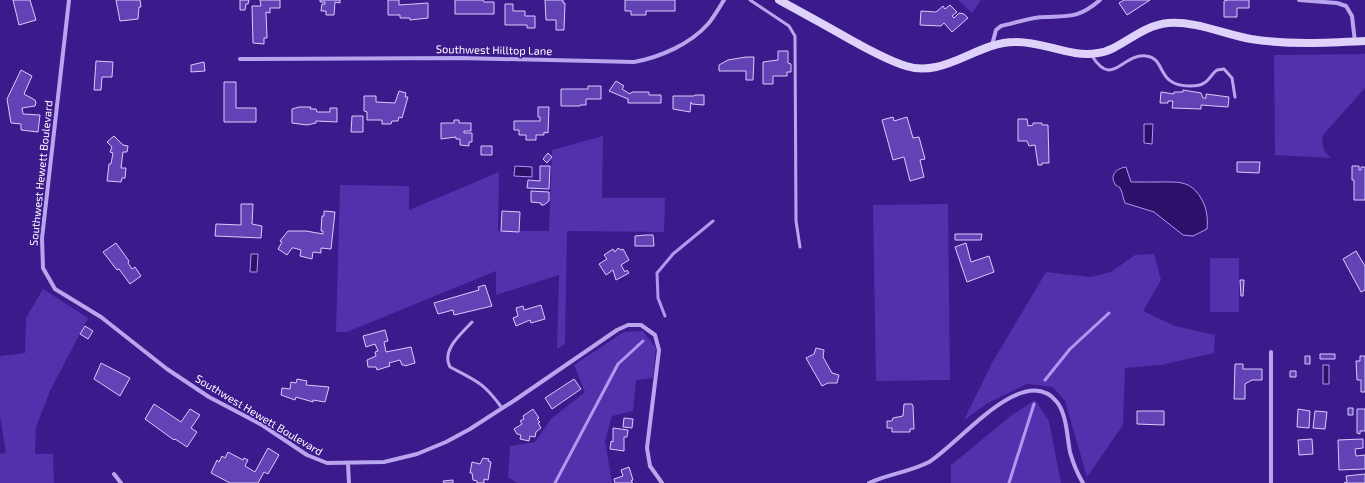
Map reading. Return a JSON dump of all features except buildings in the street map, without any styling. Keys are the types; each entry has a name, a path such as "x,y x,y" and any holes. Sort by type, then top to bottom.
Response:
{"main road":[{"path":"779,0 864,47 906,66 922,68 939,66 992,44 1016,42 1037,43 1075,53 1100,53 1148,28 1169,23 1193,26 1250,39 1289,43 1365,41"}],"street":[{"name":"Southwest Hewett Boulevard","path":"69,0 43,228 42,259 48,280 55,289 101,318 167,369 209,397 262,424 314,459 327,463 348,464 384,462 417,454 470,429 616,330 628,325 641,324 655,335 659,350 647,448 650,466 662,483"},
{"name":"Southwest Hilltop Lane","path":"240,59 460,58 634,62 648,59 671,50 693,36 708,24 724,0"},
{"path":"992,44 996,30 1001,26 1044,17 1072,17 1083,13 1100,0"},
{"path":"1299,0 1337,3 1346,6 1352,16 1355,42"},
{"path":"1271,352 1271,483"},
{"path":"869,483 930,461 1001,404 1018,394 1034,390 1045,392 1059,406 1073,464 1083,483"},
{"path":"348,464 348,483"},
{"path":"114,474 121,483"}],"lane":[{"path":"750,0 789,26 795,36 796,221 800,247"},
{"path":"1091,54 1101,67 1108,70 1114,69 1138,56 1153,57 1158,62 1165,78 1179,85 1200,85 1209,80 1217,70 1224,69 1232,78 1235,97"},
{"path":"472,322 448,351 446,357 447,362 450,367 483,384 502,408"}],"shaded area":[{"path":"958,0 981,0 972,13"},
{"path":"1365,54 1365,88 1323,135 1323,148 1331,158 1275,155 1274,55"},
{"path":"1144,124 1153,124 1152,144 1144,143"},
{"path":"603,136 602,198 665,198 664,232 567,231 565,344 557,349 559,275 496,295 496,271 347,332 336,332 340,185 409,186 409,210 499,172 498,231 549,231 552,150"},
{"path":"515,166 532,167 532,177 514,176"},
{"path":"1126,167 1131,182 1173,182 1190,186 1199,195 1204,205 1207,215 1207,229 1193,236 1183,235 1154,212 1125,203 1121,189 1116,186 1113,177 1117,170"},
{"path":"948,204 950,380 876,381 873,205"},
{"path":"251,254 258,254 257,272 250,272"},
{"path":"1154,254 1161,280 1143,311 1175,326 1215,335 1214,353 1161,365 1125,368 1123,425 1087,477 1065,401 1053,387 1027,384 988,403 964,420 992,363 1046,272 1090,277 1111,272 1135,255"},
{"path":"1210,258 1239,258 1239,312 1210,312"},
{"path":"43,289 88,318 50,391 36,427 35,454 53,454 54,483 0,483 0,454 6,453 0,417 0,356 25,353 26,318"},
{"path":"643,331 656,348 653,378 636,380 633,411 612,416 605,441 612,483 517,483 508,477 510,446 535,442 551,419 585,392 574,365 624,332"},
{"path":"1323,365 1329,365 1329,384 1323,384"},
{"path":"1035,400 1049,421 1061,483 951,483 951,465 1012,415"}],"waterway":[{"path":"665,316 658,298 657,273 673,254 713,221"},
{"path":"1045,380 1070,349 1109,313"},
{"path":"555,483 618,364 643,341"},
{"path":"1009,483 1034,404"}]}
